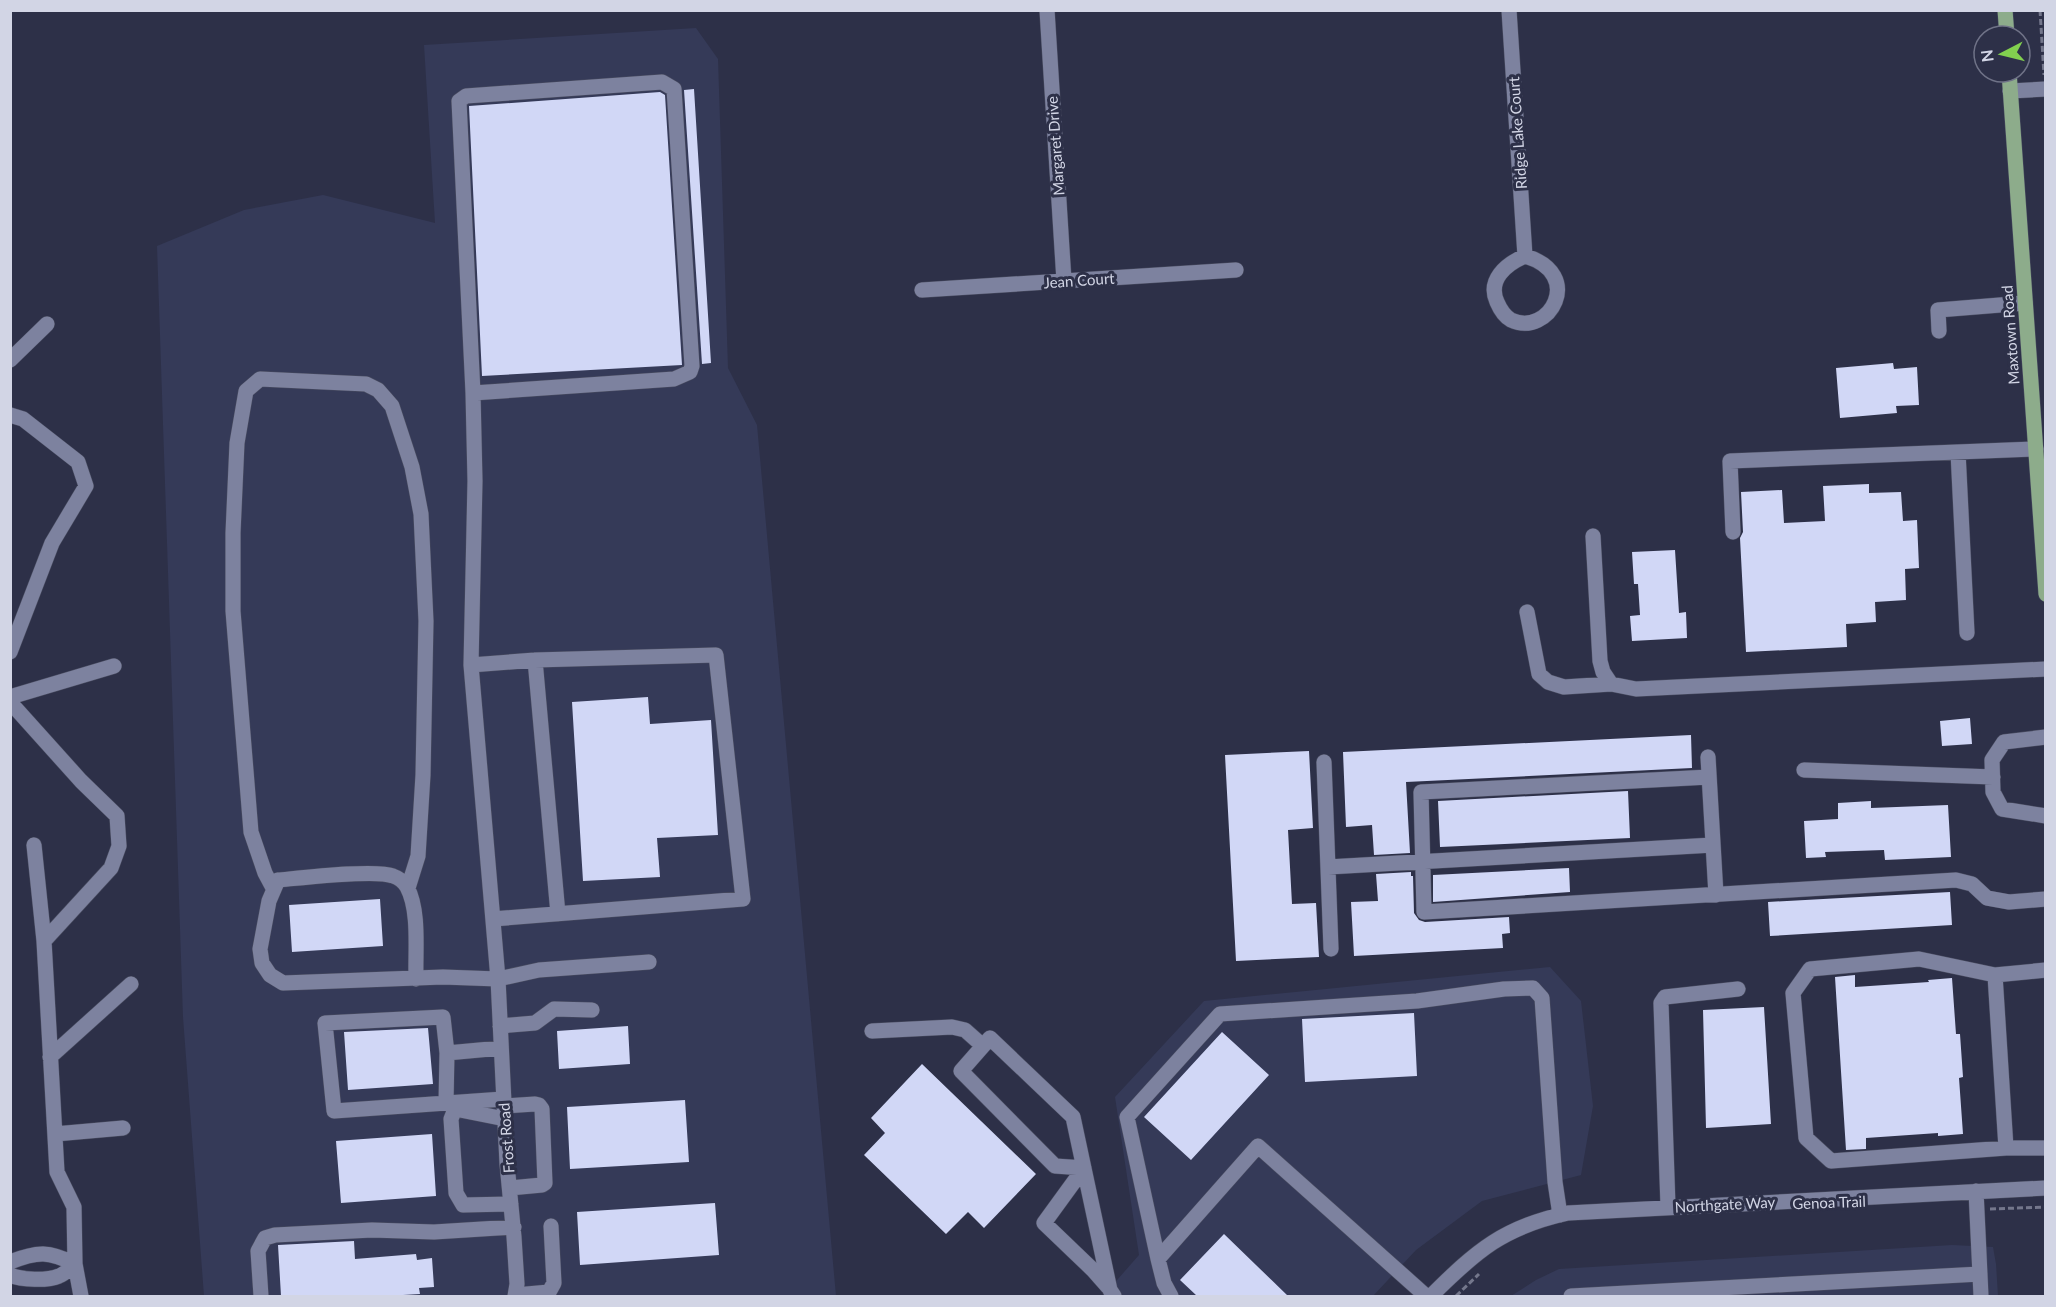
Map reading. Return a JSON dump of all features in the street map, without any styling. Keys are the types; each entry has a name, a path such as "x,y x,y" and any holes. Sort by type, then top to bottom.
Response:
{"main road":[{"name":"Maxtown Road","path":"2010,84 2046,594"}],"street":[{"name":"Margaret Drive","path":"1047,10 1064,281"},
{"name":"Ridge Lake Court","path":"1509,10 1525,256"},
{"name":"Frost Road","path":"473,393 674,379 690,372 692,366 675,89 669,85 662,82 466,96 459,101 475,481 471,665 498,979 504,1108 514,1227 516,1295"},
{"path":"2010,91 2045,89"},
{"path":"1525,256 1552,271 1558,296 1554,308 1544,317 1533,322 1511,320 1501,311 1495,298 1498,276 1507,266 1525,256"},
{"name":"Jean Court","path":"922,290 1236,270"},
{"path":"1940,331 1938,310 2025,303"},
{"path":"10,360 47,324"},
{"path":"273,888 265,873 251,832 233,610 233,533 237,443 246,391 260,379 366,384 378,390 392,406 412,467 421,514 426,621 418,856 408,888"},
{"path":"10,415 23,419 78,462 86,486 52,543 10,652"},
{"path":"1733,532 1730,461 2036,449"},
{"path":"1958,452 1967,633"},
{"path":"1593,536 1600,661 1603,672 1611,684"},
{"path":"1527,612 1539,674 1548,682 1564,687 1611,684 1636,689 2046,669"},
{"path":"471,665 535,660 716,655 742,899 493,919"},
{"path":"535,660 558,914"},
{"path":"10,697 114,666"},
{"path":"10,702 81,781 117,816 119,846 111,868 44,941"},
{"path":"2046,737 2004,742 1992,760 1993,792 2002,809 2046,816"},
{"path":"1708,757 1716,895"},
{"path":"1324,762 1331,949"},
{"path":"1804,770 1993,777"},
{"path":"1709,777 1421,792 1424,912 1956,880 1972,884 1988,898 2009,902 2046,899"},
{"path":"34,845 44,941 57,1172 74,1207 75,1264 81,1296"},
{"path":"1328,867 1713,845"},
{"path":"416,979 414,909 408,888 403,882 392,875 371,874 278,880 273,888 260,949 262,963 270,975 283,982 498,979 539,970 649,962"},
{"path":"2046,970 1995,975 1919,959 1810,969 1793,993 1806,1138 1831,1161 2006,1148 2046,1148"},
{"path":"1995,975 2006,1148"},
{"path":"50,1057 131,984"},
{"path":"1171,1296 1164,1283 1158,1259 1127,1117 1220,1014 1417,1001 1504,989 1533,988 1542,998 1555,1182 1560,1215"},
{"path":"1668,1206 1661,1004 1665,997 1738,989"},
{"path":"500,1026 535,1023 554,1009 592,1011"},
{"path":"446,1103 447,1053 443,1017 325,1023 334,1111 446,1103 504,1108"},
{"path":"872,1031 952,1027 965,1030 983,1046"},
{"path":"1084,1168 1055,1166 961,1071 990,1038 1073,1117 1112,1293"},
{"path":"447,1053 501,1048"},
{"path":"539,1104 542,1109 545,1183 511,1196 463,1205 456,1193 451,1119 455,1109 504,1108 539,1104"},
{"path":"55,1134 123,1128"},
{"path":"1158,1259 1258,1146 1426,1296"},
{"path":"1084,1168 1044,1223 1093,1270 1112,1293"},
{"name":"Northgate Way","path":"1431,1296 1465,1262 1489,1244 1514,1230 1541,1219 1560,1215 1594,1210 2046,1188"},
{"path":"1976,1191 1981,1296"},
{"path":"516,1295 549,1292 554,1283 551,1226"},
{"path":"261,1296 258,1251 265,1238 275,1235 372,1230 434,1232 514,1227"},
{"path":"10,1262 29,1254 55,1255 75,1264"},
{"path":"10,1275 36,1279 59,1276 75,1264"},
{"path":"1571,1296 1980,1274"}],"path":[{"path":"2040,10 2045,89"},
{"path":"1977,1209 2046,1208"},
{"path":"1456,1296 1481,1273"}],"shaded area":[{"path":"696,28 718,59 728,368 757,425 836,1296 204,1296 183,1017 157,246 244,210 323,195 435,223 424,45"},
{"path":"1550,967 1581,1001 1593,1106 1581,1175 1482,1201 1416,1250 1373,1296 1103,1296 1139,1255 1115,1097 1204,1001"},
{"path":"1952,1245 1993,1247 1998,1296 1511,1296 1559,1269"}],"building":[{"path":"694,89 711,363 702,364 684,90"},
{"path":"660,92 665,95 682,365 482,376 469,106"},
{"path":"1893,363 1894,369 1917,367 1919,405 1896,406 1897,413 1840,418 1836,368"},
{"path":"1869,484 1869,493 1901,492 1903,521 1917,520 1919,568 1905,569 1906,600 1875,602 1876,622 1846,624 1847,647 1746,652 1740,538 1743,532 1741,492 1782,490 1784,523 1825,521 1823,486"},
{"path":"1675,550 1679,613 1686,612 1687,638 1632,641 1630,616 1640,615 1638,584 1634,584 1632,552"},
{"path":"648,697 650,724 711,720 718,835 657,838 660,877 583,881 572,702"},
{"path":"1970,718 1972,744 1942,746 1940,721"},
{"path":"1691,735 1692,768 1406,782 1410,853 1374,855 1372,825 1346,827 1343,752"},
{"path":"1309,751 1313,828 1288,830 1292,904 1316,903 1319,957 1236,961 1225,755"},
{"path":"1628,791 1630,838 1440,847 1438,801"},
{"path":"1871,801 1871,808 1948,805 1951,857 1885,860 1884,850 1825,852 1826,857 1806,858 1804,821 1838,819 1838,803"},
{"path":"1569,868 1570,892 1433,902 1433,875"},
{"path":"1411,872 1414,913 1419,920 1425,922 1509,917 1510,933 1502,934 1503,948 1354,956 1351,902 1378,901 1376,874"},
{"path":"1950,892 1952,925 1770,936 1768,902"},
{"path":"380,899 383,946 292,952 289,905"},
{"path":"1855,975 1855,987 1929,982 1928,980 1952,978 1956,1034 1960,1034 1963,1077 1959,1078 1963,1134 1938,1136 1938,1133 1866,1138 1866,1149 1846,1150 1835,977"},
{"path":"1764,1007 1771,1124 1706,1128 1703,1010"},
{"path":"1414,1013 1417,1076 1305,1082 1302,1019"},
{"path":"628,1026 630,1064 559,1069 557,1031"},
{"path":"428,1028 433,1084 348,1090 344,1032"},
{"path":"1222,1032 1269,1075 1191,1160 1144,1117"},
{"path":"922,1064 1036,1174 984,1228 968,1212 946,1234 864,1155 885,1133 871,1118"},
{"path":"685,1100 689,1162 570,1169 567,1107"},
{"path":"432,1134 436,1196 341,1203 336,1141"},
{"path":"715,1203 719,1255 580,1265 577,1212"},
{"path":"1224,1234 1288,1296 1197,1296 1180,1280"},
{"path":"354,1241 355,1259 416,1254 417,1260 432,1258 434,1287 419,1288 420,1294 386,1296 281,1296 278,1245"}]}
